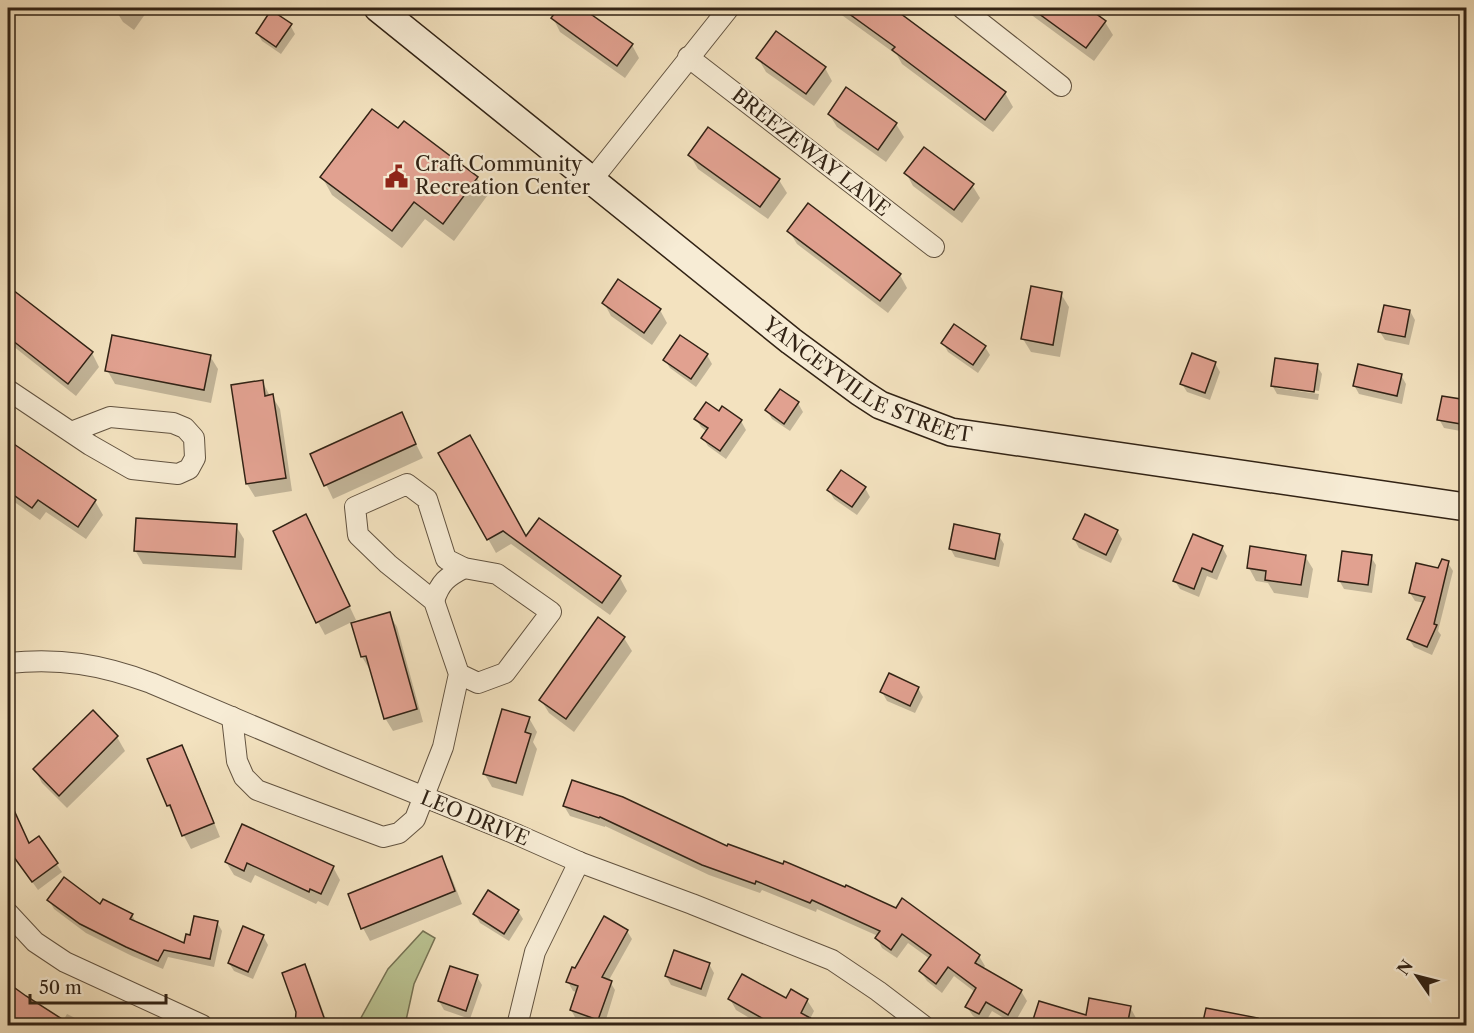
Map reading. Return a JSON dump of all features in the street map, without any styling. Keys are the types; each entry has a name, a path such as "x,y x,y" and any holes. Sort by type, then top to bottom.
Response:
{"main road":[{"name":"YANCEYVILLE STREET","path":"378,8 791,341 880,405 951,432 1467,507"}],"street":[{"path":"592,180 729,8"},
{"path":"962,8 1061,86"},
{"name":"BREEZEWAY LANE","path":"688,57 934,247"},
{"path":"8,390 71,432 132,469 178,474 189,469 195,458 194,438 185,428 173,423 110,417 71,432"},
{"path":"232,717 237,761 244,777 257,790 383,837 399,833 415,819 444,747 459,674 434,601 358,536 355,507 407,484 427,499 446,559 464,568 496,574 551,612 505,673 478,683 459,674"},
{"path":"434,601 438,588 448,577 464,568"},
{"name":"LEO DRIVE","path":"8,663 69,662 102,667 151,683 579,862 832,960 924,1026"},
{"path":"517,1026 534,952 579,862"},
{"path":"8,914 35,942 65,962 202,1025"}],"green space":[{"path":"423,931 435,938 414,984 405,1025 357,1025 388,969"}],"building":[{"path":"559,8 582,8 633,44 617,66 551,18"},
{"path":"841,8 893,8 1006,92 985,120 892,50 895,47"},
{"path":"1031,8 1088,8 1106,21 1086,48"},
{"path":"271,10 292,24 276,47 256,33"},
{"path":"776,31 826,67 806,94 756,58"},
{"path":"846,87 897,123 878,150 828,114"},
{"path":"372,109 398,128 404,121 478,177 443,224 414,202 392,231 320,177"},
{"path":"708,127 780,179 760,207 688,155"},
{"path":"924,147 974,184 954,210 904,173"},
{"path":"808,203 901,274 880,301 787,231"},
{"path":"618,279 661,309 644,333 602,303"},
{"path":"1031,286 1062,292 1053,345 1021,339"},
{"path":"13,290 93,352 68,384 8,337 8,298"},
{"path":"1384,305 1410,310 1405,337 1378,332"},
{"path":"954,324 986,346 973,365 941,343"},
{"path":"112,335 211,355 204,390 105,371"},
{"path":"680,335 708,354 691,379 663,360"},
{"path":"1192,353 1216,362 1205,393 1180,384"},
{"path":"1275,358 1318,364 1314,392 1271,386"},
{"path":"1358,364 1402,374 1397,396 1353,386"},
{"path":"263,380 265,396 273,394 286,478 246,484 231,385"},
{"path":"780,389 799,402 784,424 765,410"},
{"path":"1442,396 1467,400 1467,425 1437,420"},
{"path":"706,402 719,411 722,406 742,420 720,451 701,438 708,428 694,419"},
{"path":"402,412 416,444 324,486 310,454"},
{"path":"470,435 526,536 539,518 621,576 602,603 503,531 487,540 438,453"},
{"path":"8,440 96,500 78,527 38,500 32,508 8,491"},
{"path":"841,470 866,487 852,507 827,490"},
{"path":"306,514 350,606 316,623 273,531"},
{"path":"1085,514 1118,530 1106,555 1073,539"},
{"path":"136,518 237,524 235,557 134,551"},
{"path":"954,524 1000,534 995,559 949,549"},
{"path":"1193,534 1223,546 1212,572 1202,568 1194,589 1173,581"},
{"path":"1250,546 1306,555 1301,585 1265,580 1266,571 1247,568"},
{"path":"1342,551 1372,555 1368,585 1338,581"},
{"path":"1442,559 1449,561 1434,624 1437,625 1427,647 1407,639 1425,597 1409,593 1416,563 1438,568"},
{"path":"390,612 417,709 384,719 366,656 361,657 351,623"},
{"path":"598,617 625,637 566,719 539,700"},
{"path":"889,673 919,687 910,706 880,692"},
{"path":"502,709 530,717 525,732 531,734 516,783 483,774"},
{"path":"93,710 118,736 59,796 33,769"},
{"path":"182,745 214,823 182,836 170,805 167,806 147,759"},
{"path":"572,780 623,797 727,846 728,844 783,864 784,861 845,887 846,885 896,908 902,898 980,955 975,963 1022,990 1008,1015 986,1002 979,1014 965,1007 976,988 948,967 936,984 919,971 931,955 902,934 891,950 875,938 880,931 812,900 810,903 756,881 755,884 702,865 600,817 563,806"},
{"path":"8,797 29,843 39,836 58,863 32,882 8,849"},
{"path":"242,824 334,866 321,894 310,889 309,892 247,863 244,871 225,862"},
{"path":"442,856 455,891 361,929 348,894"},
{"path":"64,877 100,904 103,899 133,914 130,919 184,943 186,934 190,935 194,916 218,921 210,959 164,950 158,961 80,924 47,900"},
{"path":"488,890 519,910 504,934 473,914"},
{"path":"604,916 628,930 602,977 612,981 598,1020 570,1010 578,986 566,982 572,967 575,968"},
{"path":"243,926 264,935 248,972 228,963"},
{"path":"674,950 710,963 701,989 665,976"},
{"path":"305,964 327,1026 295,1026 296,1012 282,973"},
{"path":"450,966 478,975 466,1011 438,1001"},
{"path":"742,974 786,998 791,989 808,999 801,1013 825,1026 776,1026 728,999"},
{"path":"8,983 73,1026 20,1026 8,1018"},
{"path":"1089,998 1131,1006 1127,1026 1031,1026 1039,1001 1086,1015"},
{"path":"1206,1008 1258,1018 1257,1026 1202,1026"}],"place":[{"name":"Craft Community Recreation Center","path":"397,176"}]}
